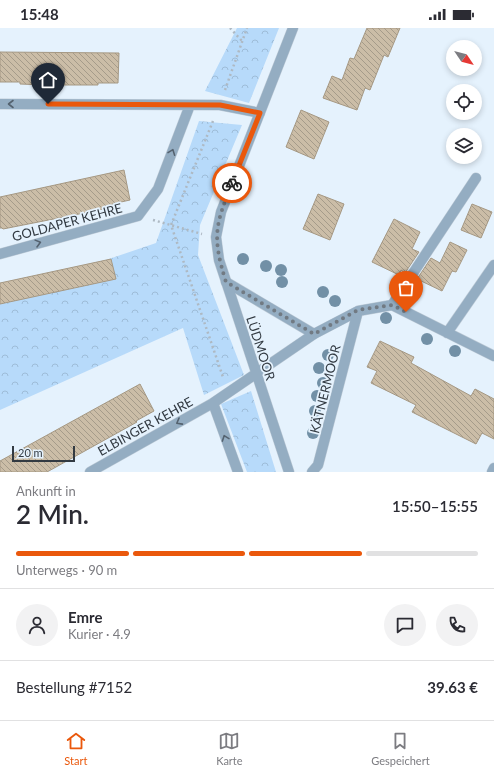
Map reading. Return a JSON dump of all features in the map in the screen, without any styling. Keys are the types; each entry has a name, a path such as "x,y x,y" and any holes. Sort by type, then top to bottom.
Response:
{"street":[{"name":"LÜDMOOR","path":"289,472 219,260 216,237 221,212 293,28"},
{"path":"0,104 220,105 260,113"},
{"name":"GOLDAPER KEHRE","path":"0,254 138,216 158,189 190,105"},
{"path":"476,178 392,305 494,356"},
{"path":"447,333 494,265"},
{"path":"226,282 314,334"},
{"name":"KÄTNERMOOR","path":"256,374 314,334 358,310 392,305"},
{"name":"KÄTNERMOOR","path":"312,472 318,465 358,310"},
{"name":"ELBINGER KEHRE","path":"90,472 213,403 256,374"},
{"name":"ELBINGER KEHRE","path":"213,403 238,472"},
{"path":"492,472 494,468"}],"path":[{"path":"230,28 242,42"},
{"path":"138,216 216,237"}],"green space":[{"path":"237,28 279,28 249,103 205,91"},
{"path":"199,121 242,125 200,225 198,255 244,375 204,395 183,328 0,410 0,296 156,243"},
{"path":"251,391 276,472 247,472 221,404"}],"building":[{"path":"367,28 400,28 388,57 384,55 370,90 365,88 357,110 323,98 332,76 342,80 350,58 354,59"},
{"path":"0,52 119,53 118,83 98,83 98,85 45,85 20,84 20,82 0,82"},
{"path":"301,110 329,122 314,159 286,147"},
{"path":"124,170 130,200 112,204 112,207 3,229 0,228 0,197"},
{"path":"318,194 344,204 330,240 303,229"},
{"path":"472,204 492,212 481,238 461,230"},
{"path":"394,219 420,232 412,249 419,252 405,273 401,270 399,275 372,262"},
{"path":"450,242 467,250 456,272 452,271 442,291 417,279 431,258 440,263"},
{"path":"111,259 116,279 0,304 0,283"},
{"path":"380,341 414,357 411,363 471,396 475,389 494,399 494,439 482,433 476,444 412,412 416,405 371,383 377,371 367,367"},
{"path":"140,384 154,411 136,421 137,422 47,472 0,472 0,461"}],"way so far":[{"path":"232,183 221,212 216,237 219,260 226,282 314,334 358,310 392,305 406,312"}],"route":[{"path":"48,104 220,105 260,113 232,183"}]}
